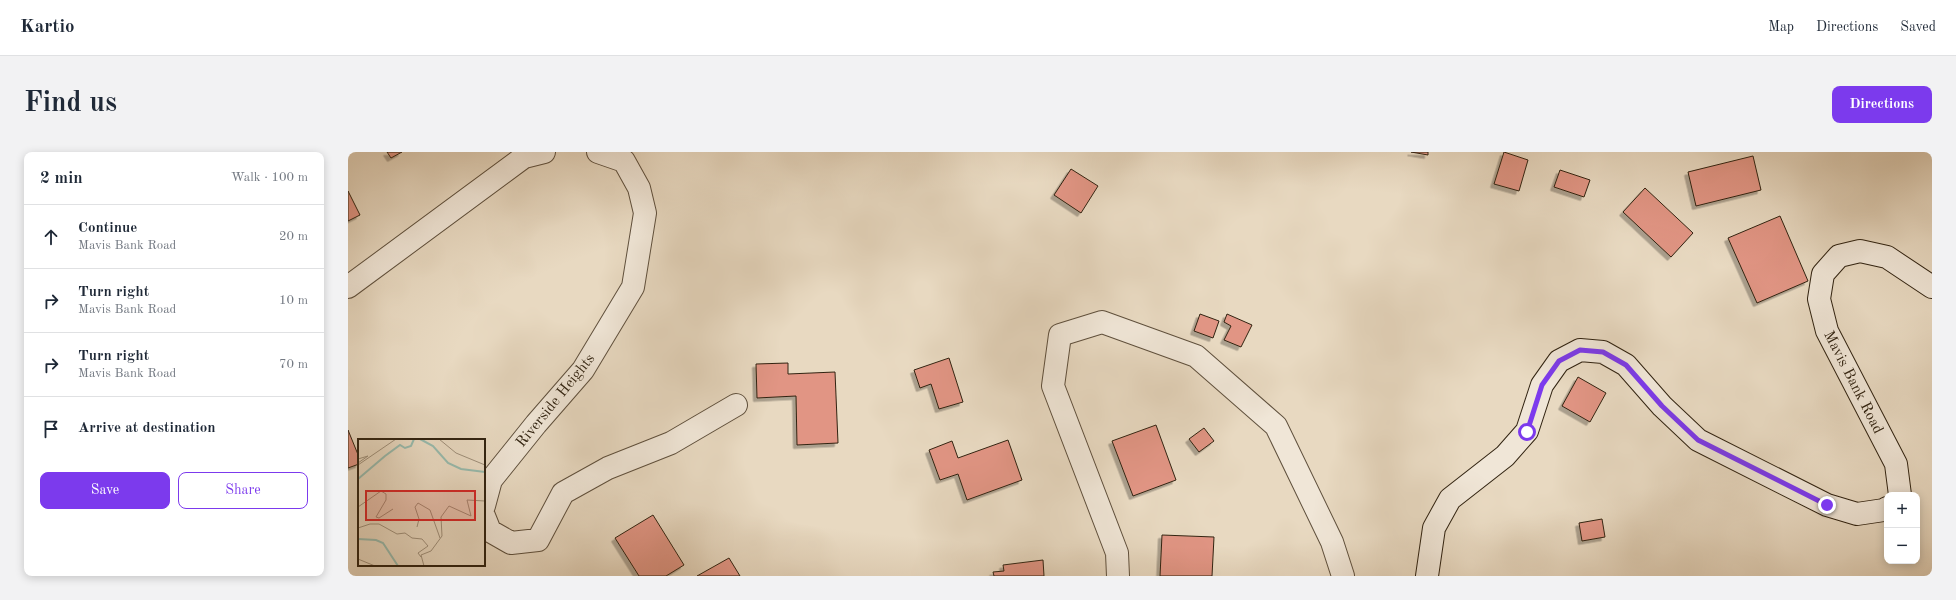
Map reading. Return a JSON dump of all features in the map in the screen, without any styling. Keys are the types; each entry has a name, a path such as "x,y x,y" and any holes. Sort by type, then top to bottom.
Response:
{"street":[{"path":"348,287 524,157 544,152"},
{"name":"Riverside Heights","path":"485,502 491,480 536,424 583,370 632,287 645,213 639,188 624,161 598,152"},
{"name":"Mavis Bank Road","path":"1900,492 1896,464 1827,331 1819,299 1823,274 1840,256 1860,251 1887,257 1932,287"},
{"path":"1118,576 1117,553 1053,386 1060,335 1102,322 1196,356 1276,426 1332,542 1343,576"},
{"path":"1427,576 1434,528 1450,499 1505,456 1527,432 1542,385 1559,361 1580,350 1603,352 1626,365 1662,406 1698,440 1705,444 1827,505 1857,514 1884,510"},
{"path":"485,518 490,531 511,543 538,540 563,493 608,468 671,443 736,405"}],"building":[{"path":"387,152 402,152 391,158"},
{"path":"1411,152 1428,152 1428,155"},
{"path":"1504,152 1528,160 1519,191 1494,184"},
{"path":"1753,156 1761,190 1696,206 1688,172"},
{"path":"1071,169 1098,186 1081,213 1054,195"},
{"path":"1560,170 1590,180 1584,197 1554,187"},
{"path":"1645,188 1693,233 1671,257 1623,212"},
{"path":"348,191 360,215 348,221"},
{"path":"1780,216 1808,281 1757,303 1728,238"},
{"path":"1200,314 1219,321 1213,338 1194,331"},
{"path":"1227,314 1252,325 1241,347 1224,340 1231,326 1224,322"},
{"path":"949,358 963,402 939,409 931,384 920,388 914,370"},
{"path":"788,363 788,374 835,372 838,443 797,445 796,396 757,398 756,364"},
{"path":"1578,377 1606,393 1590,422 1562,406"},
{"path":"1156,425 1176,480 1133,496 1112,441"},
{"path":"1204,428 1214,441 1199,452 1189,439"},
{"path":"348,430 358,455 358,464 348,468"},
{"path":"1008,440 1022,480 967,500 958,474 940,480 929,450 952,441 958,458"},
{"path":"653,515 684,565 666,576 639,576 615,538"},
{"path":"1602,519 1605,537 1582,541 1579,523"},
{"path":"1162,535 1214,537 1212,576 1160,576"},
{"path":"729,558 740,576 697,576"},
{"path":"1043,560 1044,576 994,576 993,572 1004,571 1003,565"}],"route":[{"path":"1527,432 1542,385 1559,361 1580,350 1603,352 1626,365 1662,406 1698,440 1827,505"}]}
